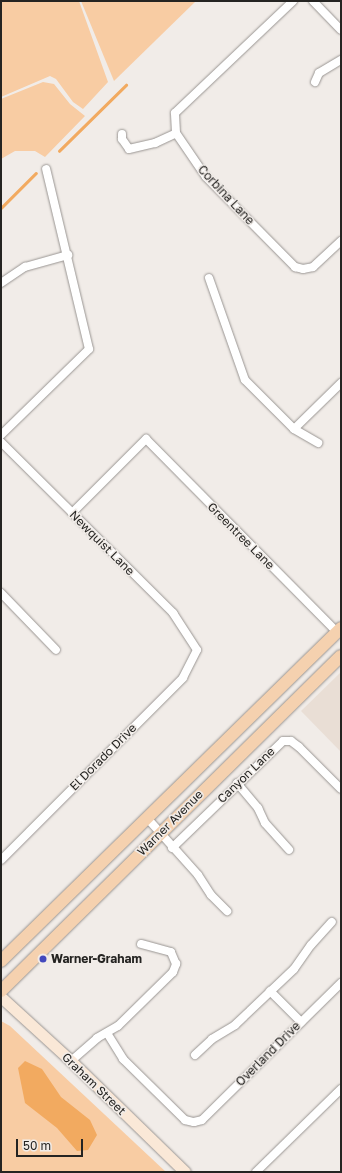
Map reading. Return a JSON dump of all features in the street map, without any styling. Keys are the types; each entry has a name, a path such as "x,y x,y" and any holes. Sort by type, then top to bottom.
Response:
{"main road":[{"name":"Warner Avenue","path":"1,961 340,632"},
{"name":"Warner Avenue","path":"1,991 341,656"}],"street":[{"path":"122,134 122,139 129,149 155,143 176,133 175,113 293,1"},
{"path":"312,1 341,30"},
{"path":"315,82 319,73 341,60"},
{"name":"Corbina Lane","path":"176,133 206,176 295,267 303,269 313,266 341,241"},
{"path":"1,435 89,349 68,255 46,169"},
{"path":"1,283 25,267 68,255"},
{"path":"209,278 246,380 294,429 318,443"},
{"path":"294,429 341,384"},
{"name":"Greentree Lane","path":"72,513 146,439 340,632"},
{"name":"Newquist Lane","path":"1,442 173,613 197,650"},
{"path":"1,593 56,650"},
{"name":"El Dorado Drive","path":"1,860 182,678 197,650"},
{"name":"Canyon Lane","path":"172,848 237,783 283,741 291,741 299,747 341,789"},
{"path":"237,783 258,808 265,823 289,850"},
{"path":"148,819 161,832 172,848 198,875 211,895 227,911"},
{"path":"195,1055 212,1039 235,1025 294,969 311,945 332,922"},
{"path":"71,1061 118,1026 173,972 176,964 171,952 141,944"},
{"name":"Overland Drive","path":"107,1033 123,1059 185,1120 194,1122 202,1120 341,983"},
{"path":"270,991 301,1022"},
{"name":"Graham Street","path":"1,997 71,1061 185,1172"},
{"path":"256,1172 341,1089"}],"shaded area":[{"path":"1,1 79,1 108,82 83,109 73,102 56,79 50,76 1,97"},
{"path":"81,1 196,1 114,81"},
{"path":"43,82 54,84 70,104 85,116 45,157 35,151 15,151 1,159 1,99"},
{"path":"341,672 341,752 301,711"},
{"path":"1,1021 10,1026 166,1172 1,1172"},
{"path":"25,1061 42,1069 61,1097 90,1120 97,1135 88,1150 77,1151 57,1128 25,1103 18,1068"}],"waterway":[{"path":"59,151 126,85"},
{"path":"1,208 36,173"}],"place":[{"name":"Warner-Graham","path":"43,959"}]}
